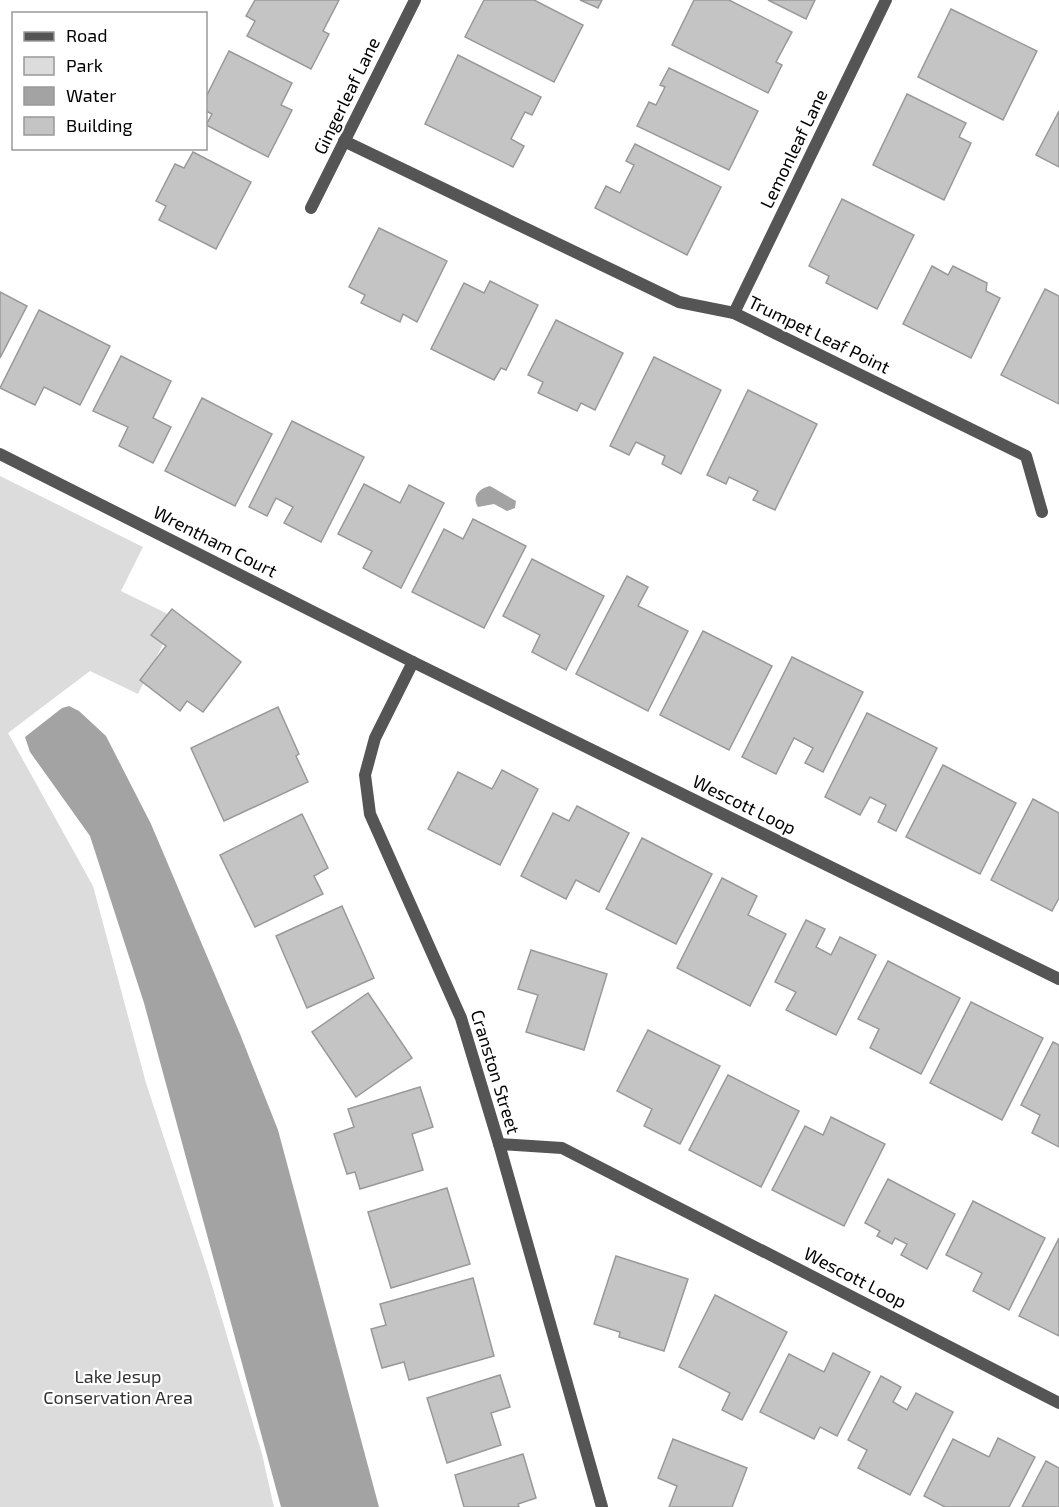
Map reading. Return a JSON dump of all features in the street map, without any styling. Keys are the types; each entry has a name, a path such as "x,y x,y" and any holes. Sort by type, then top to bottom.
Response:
{"street":[{"name":"Gingerleaf Lane","path":"311,208 414,0"},
{"name":"Lemonleaf Lane","path":"734,313 886,0"},
{"name":"Trumpet Leaf Point","path":"344,141 679,302 734,313 1026,456 1042,512"},
{"name":"Wrentham Court","path":"0,454 413,662"},
{"name":"Wescott Loop","path":"413,662 1059,980"},
{"name":"Cranston Street","path":"413,662 375,738 365,775 370,814 461,1018 602,1507"},
{"name":"Wescott Loop","path":"499,1144 562,1148 1059,1403"}],"green space":[{"name":"Lake Jesup Conservation Area","path":"0,476 143,547 121,591 176,618 138,694 90,671 8,733 93,886 146,1083 208,1272 262,1454 274,1507 0,1507"}],"water":[{"path":"490,486 516,501 515,508 507,511 494,504 478,507 476,496"},
{"path":"69,706 79,711 106,736 151,824 278,1130 379,1507 281,1507 144,1003 90,836 30,752 25,737 62,708"}],"building":[{"path":"255,0 339,0 323,31 329,34 311,69 247,36 255,21 246,16"},
{"path":"484,0 534,0 583,25 554,82 465,37"},
{"path":"580,0 602,0 598,8"},
{"path":"694,0 729,0 792,32 776,62 782,65 768,93 672,45"},
{"path":"768,0 815,0 806,19"},
{"path":"951,9 1037,51 1003,120 918,77"},
{"path":"229,51 292,83 281,105 292,110 268,157 207,126 212,114 207,112 207,95"},
{"path":"458,55 541,97 532,115 525,112 511,139 524,146 513,167 425,124"},
{"path":"669,68 758,111 729,170 637,126 649,102 656,105 665,87 660,85"},
{"path":"907,94 966,123 959,137 971,143 944,200 873,165"},
{"path":"1059,111 1059,167 1036,155"},
{"path":"635,144 721,187 687,255 595,208 606,186 620,193 634,165 626,161"},
{"path":"193,152 251,182 216,249 159,220 166,206 156,201 175,164 184,168"},
{"path":"842,199 914,235 877,309 826,283 829,276 809,266"},
{"path":"379,228 447,261 417,322 403,314 400,322 361,303 365,295 349,287"},
{"path":"932,266 948,275 953,266 987,283 986,291 1000,298 971,358 903,324"},
{"path":"490,281 538,305 506,370 501,368 494,380 431,349 464,283 484,293"},
{"path":"1045,289 1059,296 1059,404 1001,375"},
{"path":"0,292 27,306 0,358"},
{"path":"39,310 110,346 80,405 44,387 35,405 0,388"},
{"path":"556,320 623,353 595,410 581,403 577,411 538,393 543,382 528,375"},
{"path":"121,356 171,381 153,418 171,427 153,463 119,446 128,427 93,411"},
{"path":"654,357 721,390 681,474 662,464 665,456 636,442 629,455 610,446"},
{"path":"748,390 817,424 775,510 753,500 758,491 729,477 726,484 707,475"},
{"path":"202,398 272,434 235,506 165,471"},
{"path":"292,421 364,457 321,542 284,523 293,507 276,498 267,516 249,507"},
{"path":"364,484 400,503 409,485 444,503 401,588 363,568 372,551 338,534"},
{"path":"473,519 526,546 484,628 412,592 444,529 463,539"},
{"path":"532,559 604,596 566,670 532,652 540,635 503,616"},
{"path":"627,576 648,587 638,606 688,631 648,711 576,674"},
{"path":"172,609 241,662 203,712 187,701 180,711 140,680 166,646 151,635"},
{"path":"703,631 772,666 729,750 660,715"},
{"path":"792,657 863,692 823,772 805,763 813,748 794,738 776,774 742,757"},
{"path":"278,707 299,754 296,756 308,782 224,821 191,748"},
{"path":"867,713 937,748 896,831 878,822 886,805 870,797 860,815 825,797"},
{"path":"943,765 1016,803 980,874 906,837"},
{"path":"502,770 538,789 500,865 428,829 458,772 492,789"},
{"path":"1033,799 1059,813 1059,898 1052,911 991,880"},
{"path":"577,806 629,833 599,892 576,880 566,899 521,876 553,813 569,821"},
{"path":"302,814 328,868 314,876 323,894 255,927 220,855"},
{"path":"642,838 712,874 676,944 606,909"},
{"path":"722,878 757,896 748,915 786,934 750,1006 677,968"},
{"path":"342,906 374,978 307,1008 276,936"},
{"path":"806,920 825,929 816,947 831,955 840,937 876,955 836,1035 786,1010 796,992 775,982"},
{"path":"531,950 607,974 584,1050 526,1032 538,995 518,989"},
{"path":"888,961 960,998 921,1074 870,1048 879,1029 858,1019"},
{"path":"368,993 412,1058 356,1097 312,1032"},
{"path":"971,1002 1043,1038 1002,1120 930,1083"},
{"path":"648,1030 720,1066 680,1144 644,1126 652,1109 617,1091"},
{"path":"1053,1042 1059,1045 1059,1147 1032,1133 1040,1115 1021,1105"},
{"path":"728,1075 799,1111 761,1187 689,1150"},
{"path":"420,1087 433,1127 412,1134 423,1170 360,1189 355,1172 347,1174 334,1134 354,1127 348,1109"},
{"path":"831,1117 885,1144 844,1226 772,1190 805,1126 823,1135"},
{"path":"888,1179 955,1214 927,1269 901,1255 907,1244 895,1238 892,1244 877,1236 880,1231 865,1223"},
{"path":"447,1188 470,1264 391,1288 368,1212"},
{"path":"973,1201 1045,1238 1009,1310 973,1291 982,1273 946,1255"},
{"path":"1059,1238 1059,1336 1019,1316"},
{"path":"616,1256 688,1279 664,1351 619,1337 620,1332 594,1324"},
{"path":"473,1278 494,1356 409,1380 404,1362 382,1368 371,1329 386,1325 380,1304"},
{"path":"715,1295 787,1332 742,1420 722,1410 730,1393 679,1367"},
{"path":"833,1353 870,1372 837,1436 820,1427 814,1439 760,1412 789,1354 824,1372"},
{"path":"500,1375 510,1407 491,1413 501,1445 447,1463 427,1398"},
{"path":"881,1376 901,1387 893,1402 907,1410 916,1393 953,1412 910,1495 858,1468 867,1450 848,1440"},
{"path":"998,1438 1035,1457 1009,1507 945,1507 924,1496 953,1439 989,1457"},
{"path":"673,1439 747,1468 732,1507 669,1507 677,1486 658,1478"},
{"path":"523,1454 536,1498 518,1504 519,1507 464,1507 455,1475"},
{"path":"1046,1461 1059,1468 1059,1507 1022,1507"}]}
